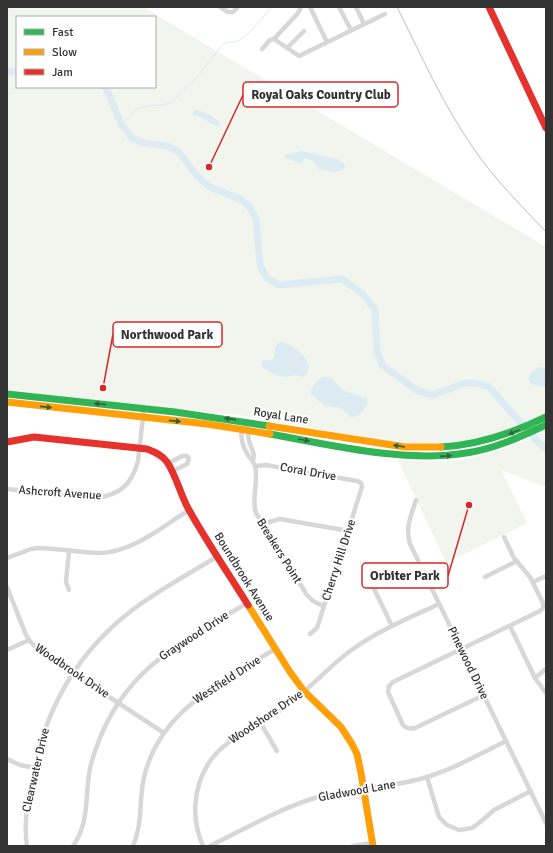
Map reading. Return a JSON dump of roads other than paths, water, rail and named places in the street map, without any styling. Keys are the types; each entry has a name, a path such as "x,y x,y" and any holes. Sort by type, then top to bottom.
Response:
{"main road":[{"path":"489,7 546,128"},
{"name":"Royal Lane","path":"7,394 246,422 405,448 423,449 481,446 516,439 546,425"},
{"name":"Royal Lane","path":"7,402 245,430 376,452 423,456 455,455 511,434 546,417"},
{"name":"Boundbrook Avenue","path":"7,442 26,438 41,438 140,448 154,451 169,463 182,497 189,510 295,680 304,691 334,719 346,735 357,754 372,845"},
{"path":"423,449 423,456"}],"street":[{"path":"220,7 228,12 233,12 238,7"},
{"path":"262,49 270,40 274,39 298,13 301,7"},
{"path":"310,7 327,42"},
{"path":"339,7 351,30"},
{"path":"356,7 364,24"},
{"path":"274,39 299,56 385,14"},
{"path":"287,48 304,31"},
{"name":"Ashcroft Avenue","path":"7,489 96,498 105,497 120,490 132,478 138,461 144,409"},
{"path":"245,430 246,422"},
{"name":"Breakers Point","path":"245,430 244,447 255,466 256,477 254,508 262,524 307,595 313,601 323,606"},
{"path":"169,463 182,456 187,456 189,458 187,464 173,471"},
{"name":"Coral Drive","path":"255,466 266,465 357,481 361,483"},
{"name":"Cherry Hill Drive","path":"310,634 317,628 362,490 361,483"},
{"name":"Pinewood Drive","path":"416,500 408,525 407,537 546,823"},
{"path":"7,558 38,548 100,553 113,552 138,542 189,510"},
{"path":"262,524 280,519 348,531"},
{"path":"484,695 410,729 402,725 388,692 389,686 393,682 510,626 543,608 543,603 533,582 517,561 504,537"},
{"path":"68,590 66,582 69,551"},
{"name":"Clearwater Drive","path":"28,846 25,834 26,814 41,742 60,693 72,673 101,638 126,615 218,556"},
{"path":"485,577 517,561"},
{"path":"366,572 392,626"},
{"path":"533,582 546,576"},
{"name":"Woodbrook Drive","path":"7,587 29,640 40,651 164,733"},
{"name":"Graywood Drive","path":"73,846 84,826 87,785 100,735 118,702 140,675 163,656 247,603"},
{"name":"Woodshore Drive","path":"203,846 196,822 196,794 199,782 207,766 217,752 234,739 283,708 350,651 392,626 439,604"},
{"path":"510,626 534,678 546,693"},
{"path":"7,650 29,640"},
{"name":"Westfield Drive","path":"133,846 139,825 144,776 149,760 164,733 177,716 203,694 275,649"},
{"path":"534,678 546,669"},
{"path":"260,722 277,751"},
{"name":"Gladwood Lane","path":"210,846 299,803 318,797 427,777 450,769 506,741"},
{"path":"7,759 20,765 35,768"},
{"path":"427,777 439,817 446,825 459,830 472,828 494,810 531,791"},
{"path":"353,846 372,845"}],"waterway":[{"path":"121,124 141,107 169,104 173,102 177,96 197,77 223,44 236,42 243,38 272,7"},
{"path":"7,72 16,71"},
{"path":"106,88 121,124 132,138 144,143 167,146 179,152 197,176 210,187 240,199 249,206 256,219 260,265 267,278 279,285 342,279 362,293 375,310 377,352 383,366 418,391 433,395 465,383 476,383 489,387 537,441 546,449"}],"tram line":[{"path":"397,7 433,80 463,132 490,171 546,232"}],"place":[{"name":"Royal Oaks Country Club","path":"209,167"},
{"name":"Northwood Park","path":"103,388"},
{"name":"Orbiter Park","path":"469,505"}]}
